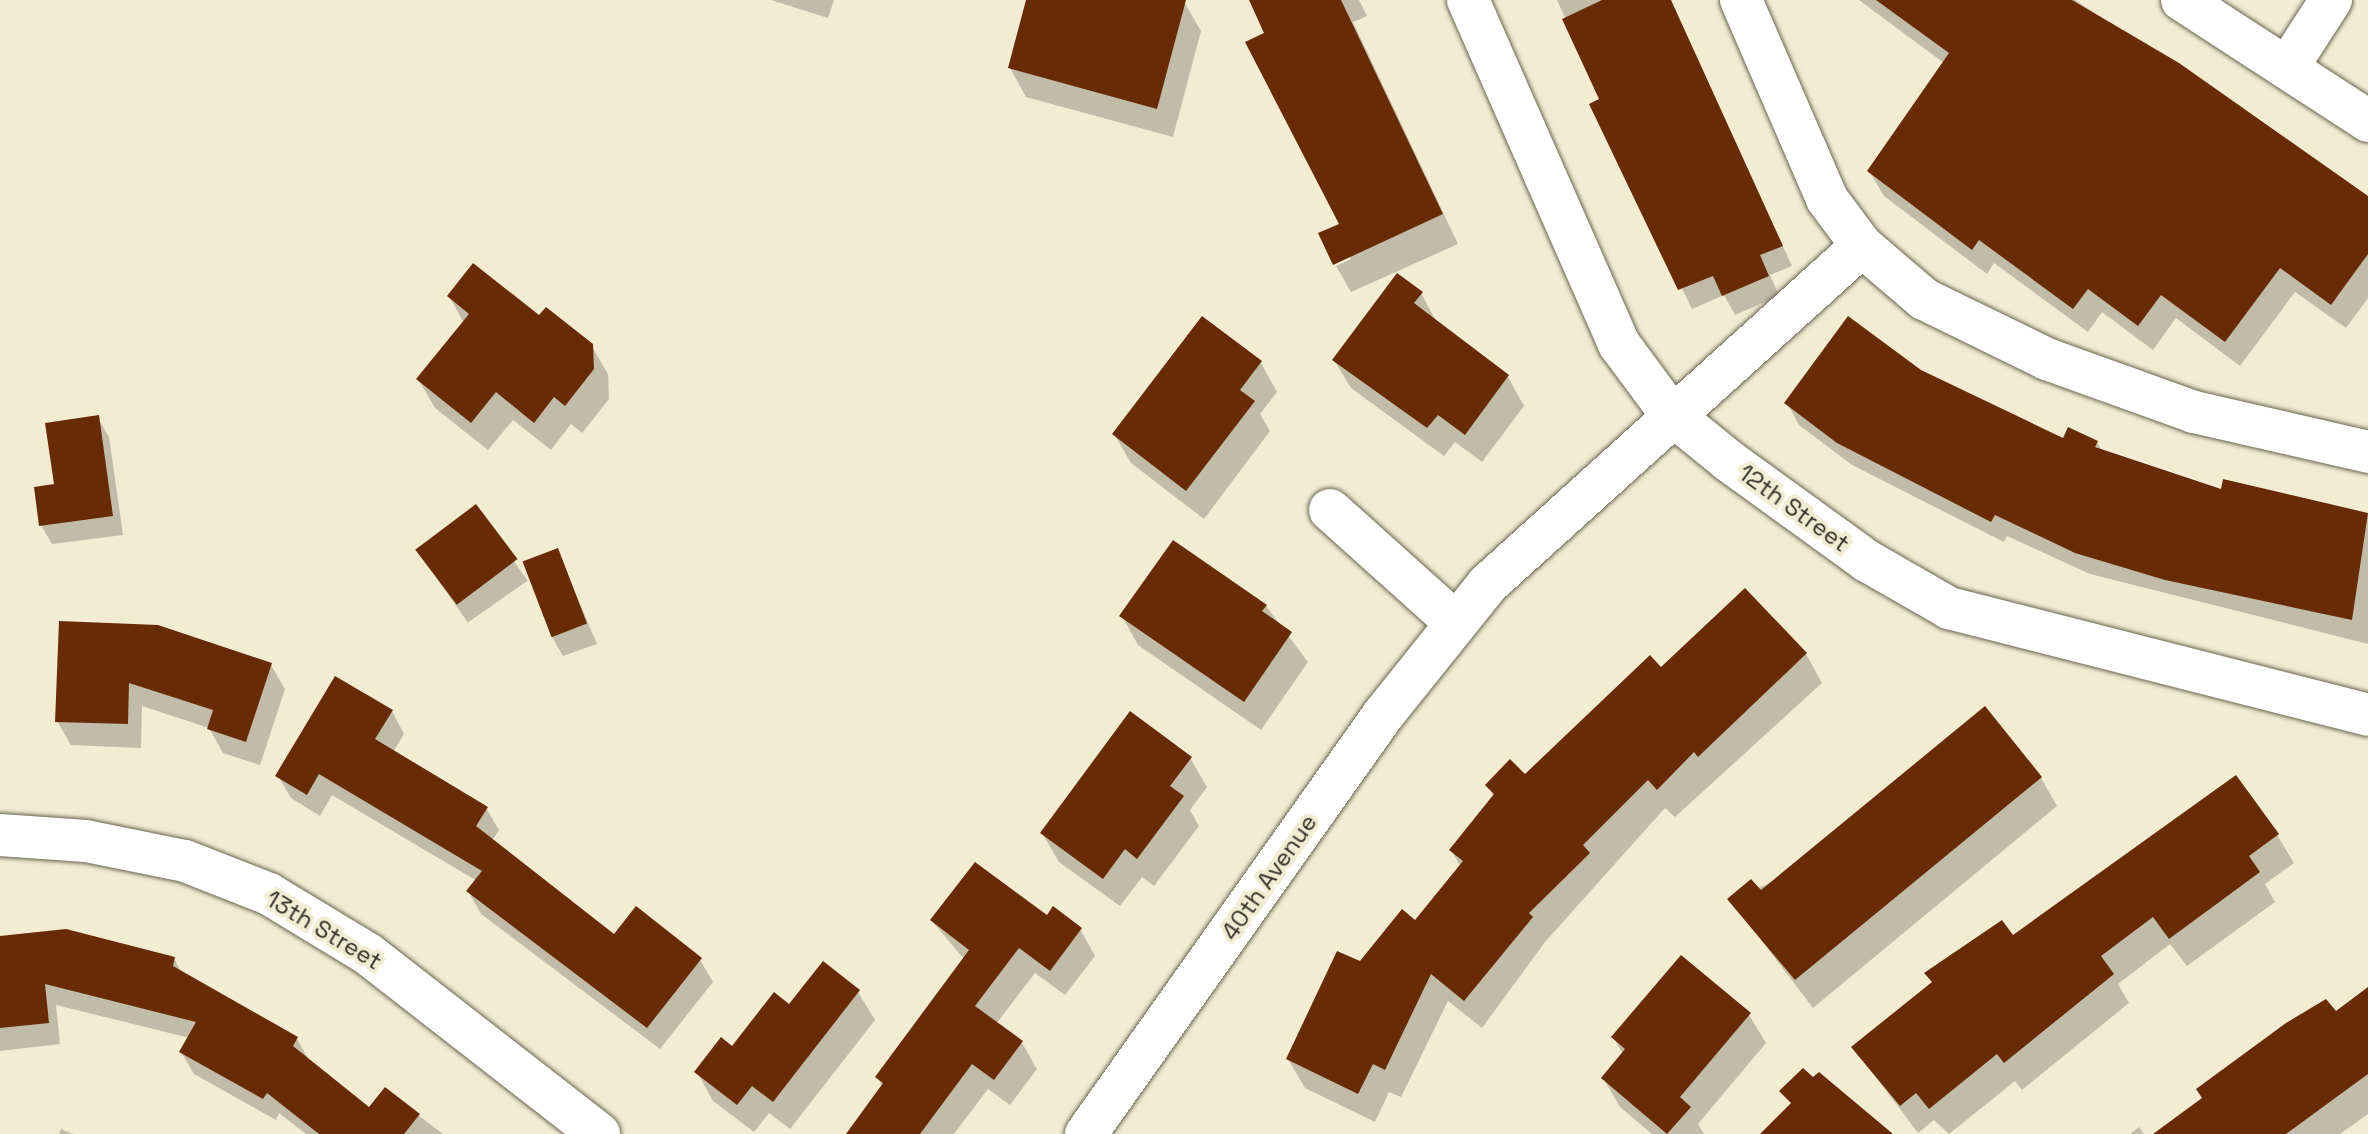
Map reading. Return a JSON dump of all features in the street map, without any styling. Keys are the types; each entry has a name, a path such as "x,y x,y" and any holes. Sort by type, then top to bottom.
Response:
{"street":[{"name":"12th Street","path":"1468,0 1593,291 1619,344 1670,413 1779,500 1949,608 2368,715"},
{"path":"1741,0 1827,199 1862,246 1924,299 2047,359 2194,412 2368,452"},
{"path":"2182,0 2368,121"},
{"path":"2287,68 2331,0"},
{"name":"40th Avenue","path":"1086,1134 1455,622 1670,413 1862,246"},
{"path":"1330,510 1455,622"},
{"name":"13th Street","path":"0,835 86,841 185,861 269,894 368,954 599,1134"}],"building":[{"path":"1026,0 1186,0 1157,109 1008,68"},
{"path":"1249,0 1341,0 1443,214 1333,265 1318,233 1339,224 1245,42 1264,33"},
{"path":"1602,0 1671,0 1783,246 1760,255 1769,276 1722,296 1713,276 1678,290 1589,104 1599,99 1562,19"},
{"path":"1876,0 2072,0 2179,63 2368,196 2368,254 2331,305 2280,268 2225,342 2161,295 2138,326 2088,289 2073,309 1979,240 1972,250 1867,171 1949,53"},
{"path":"473,263 539,315 546,307 593,344 594,369 565,406 554,397 534,423 496,392 471,423 416,379 469,314 447,296"},
{"path":"1397,273 1423,292 1414,303 1509,375 1465,435 1438,415 1427,428 1332,360"},
{"path":"1202,316 1262,361 1240,390 1255,401 1186,491 1112,434"},
{"path":"1848,316 1921,370 2063,438 2068,427 2098,441 2095,447 2221,489 2223,479 2368,513 2352,620 2165,580 2075,553 1995,515 1991,522 1837,443 1784,403"},
{"path":"99,415 113,516 39,526 34,487 54,484 45,423"},
{"path":"476,504 518,559 457,605 415,550"},
{"path":"1173,540 1267,605 1262,611 1292,632 1244,702 1119,616"},
{"path":"558,548 587,624 552,637 523,562"},
{"path":"1745,588 1807,653 1698,757 1694,752 1657,790 1648,780 1583,845 1590,853 1529,913 1533,917 1464,1001 1431,974 1385,1070 1373,1064 1358,1094 1286,1059 1337,951 1360,961 1402,909 1415,920 1463,861 1449,850 1494,794 1485,785 1510,759 1525,774 1650,655 1661,667"},
{"path":"59,621 158,625 272,663 246,742 207,729 213,710 129,683 128,724 55,722"},
{"path":"335,676 393,710 375,739 488,807 476,826 614,934 636,906 702,958 647,1028 466,891 482,871 319,774 307,795 275,776"},
{"path":"1985,706 2042,777 1795,980 1727,899 1751,879 1761,890"},
{"path":"1130,711 1192,757 1170,786 1184,796 1137,859 1125,849 1103,879 1040,833"},
{"path":"2236,775 2279,834 2249,856 2260,872 2169,939 2153,917 2101,956 2114,974 2004,1063 1997,1054 1929,1109 1916,1093 1900,1106 1851,1047 1932,982 1924,973 2002,920 2013,935"},
{"path":"975,862 1047,915 1053,906 1082,928 1050,971 1019,948 975,1006 1023,1041 994,1080 972,1064 920,1134 846,1134 883,1083 875,1077 969,950 930,920"},
{"path":"66,929 175,957 173,966 298,1037 293,1046 369,1107 385,1087 420,1114 404,1134 319,1134 267,1093 263,1099 179,1052 196,1022 45,984 49,1023 0,1028 0,936"},
{"path":"1681,955 1751,1013 1680,1097 1691,1107 1667,1134 1601,1078 1625,1049 1611,1037"},
{"path":"823,961 860,990 773,1102 752,1086 737,1105 694,1072 721,1037 732,1046 774,992 789,1004"},
{"path":"2368,987 2368,1074 2286,1134 2153,1134 2202,1098 2196,1089 2286,1023 2326,999 2336,1011"},
{"path":"1803,1068 1813,1077 1819,1072 1893,1134 1760,1134 1791,1103 1779,1091"}]}
